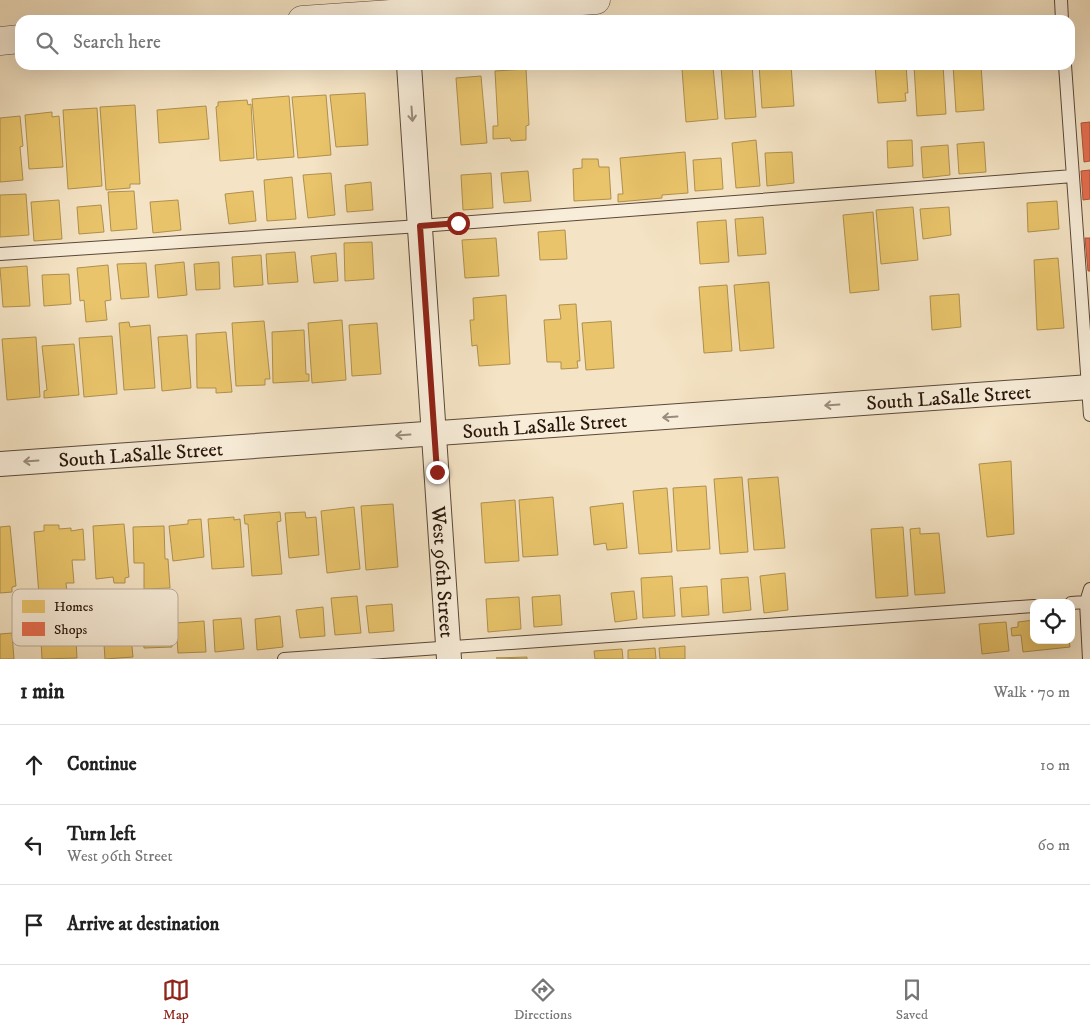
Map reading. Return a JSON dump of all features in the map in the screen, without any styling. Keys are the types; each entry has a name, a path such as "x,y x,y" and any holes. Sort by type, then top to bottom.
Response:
{"street":[{"path":"359,15 596,0"},
{"path":"0,41 15,40"},
{"name":"West 96th Street","path":"409,70 449,653"},
{"name":"South LaSalle Street","path":"0,464 1089,387"}],"lane":[{"path":"1061,0 1062,15"},
{"path":"1066,70 1090,415"},
{"path":"0,254 420,226 1073,176"},
{"path":"1089,659 1086,602 1090,589"},
{"path":"1075,603 1086,602"},
{"path":"284,659 449,653 1030,606"}],"building: Homes":[{"path":"526,70 529,125 526,126 526,140 511,141 510,138 493,139 493,126 498,126 495,71"},
{"path":"682,70 713,70 718,119 686,122"},
{"path":"721,70 752,70 756,117 725,119"},
{"path":"759,70 791,70 794,106 762,108"},
{"path":"875,70 906,70 908,93 905,93 906,101 878,103"},
{"path":"914,70 943,70 946,114 917,116"},
{"path":"953,70 981,70 984,110 956,112"},
{"path":"481,76 487,143 461,145 456,78"},
{"path":"365,93 368,145 336,147 330,95"},
{"path":"326,95 331,155 298,158 292,97"},
{"path":"289,96 294,157 257,160 252,99"},
{"path":"247,100 248,105 251,104 254,158 220,161 216,107 218,102"},
{"path":"135,105 140,184 130,184 130,188 106,190 100,107"},
{"path":"206,106 209,139 159,143 157,110"},
{"path":"97,108 102,186 68,189 63,110"},
{"path":"52,112 52,117 59,116 63,167 29,169 25,115"},
{"path":"20,116 23,146 20,147 23,180 0,182 0,118"},
{"path":"756,140 760,186 736,188 732,143"},
{"path":"912,140 913,166 888,168 887,141"},
{"path":"984,142 986,172 959,174 957,144"},
{"path":"948,145 950,175 923,178 921,147"},
{"path":"685,152 688,193 662,195 662,198 618,202 618,194 623,194 620,158"},
{"path":"792,152 794,183 767,186 765,153"},
{"path":"721,158 723,189 695,191 693,160"},
{"path":"582,159 598,159 599,167 609,167 611,199 574,201 573,169 582,168"},
{"path":"528,171 531,201 504,203 501,173"},
{"path":"331,173 335,215 308,218 303,175"},
{"path":"491,173 493,208 463,210 461,175"},
{"path":"292,177 296,219 267,221 264,180"},
{"path":"371,182 373,210 347,212 345,185"},
{"path":"134,191 137,229 111,231 108,192"},
{"path":"253,191 256,221 229,224 225,194"},
{"path":"26,194 29,235 0,237 0,195"},
{"path":"59,200 62,239 34,241 31,202"},
{"path":"178,200 181,230 153,233 150,202"},
{"path":"1057,201 1059,229 1028,232 1027,203"},
{"path":"101,205 104,232 79,234 77,207"},
{"path":"913,207 918,260 881,264 876,210"},
{"path":"949,207 951,235 923,239 920,209"},
{"path":"873,212 879,290 850,293 843,215"},
{"path":"763,217 766,254 738,256 735,219"},
{"path":"726,220 729,262 700,264 697,222"},
{"path":"565,230 567,259 540,260 538,232"},
{"path":"496,238 499,276 465,278 462,240"},
{"path":"372,242 374,279 345,281 344,243"},
{"path":"295,252 298,282 268,284 266,254"},
{"path":"336,253 338,281 314,283 311,256"},
{"path":"261,255 263,285 234,287 232,257"},
{"path":"1058,258 1064,328 1037,330 1034,260"},
{"path":"184,262 187,295 158,298 155,265"},
{"path":"219,262 220,289 196,290 194,264"},
{"path":"146,263 149,297 121,299 117,264"},
{"path":"108,265 111,300 105,301 107,320 86,322 84,300 80,301 77,268"},
{"path":"27,266 30,306 3,307 0,268"},
{"path":"69,274 71,304 44,306 42,275"},
{"path":"769,282 774,348 740,351 734,285"},
{"path":"727,285 732,351 704,353 699,287"},
{"path":"959,294 961,327 932,330 930,296"},
{"path":"506,295 510,364 479,366 477,345 472,346 470,320 474,320 473,298"},
{"path":"576,304 580,361 577,361 578,368 561,369 561,362 547,362 544,320 561,319 559,305"},
{"path":"342,320 346,380 312,383 308,323"},
{"path":"264,321 270,379 265,379 265,385 236,386 232,323"},
{"path":"611,321 614,368 586,370 582,323"},
{"path":"129,322 130,327 150,325 155,388 124,390 119,323"},
{"path":"377,323 381,374 352,376 349,325"},
{"path":"304,330 306,374 309,374 309,381 273,383 272,332"},
{"path":"226,332 232,392 216,393 216,388 197,388 196,334"},
{"path":"187,335 191,388 162,391 158,337"},
{"path":"112,336 117,394 84,397 79,338"},
{"path":"36,337 40,397 7,400 2,339"},
{"path":"74,344 79,395 44,398 44,391 47,390 42,346"},
{"path":"1011,461 1014,534 987,537 979,464"},
{"path":"742,477 748,552 720,554 714,479"},
{"path":"778,477 785,548 754,550 748,479"},
{"path":"706,486 710,549 677,551 673,488"},
{"path":"667,488 672,552 639,554 633,491"},
{"path":"553,497 558,555 523,557 519,500"},
{"path":"515,500 519,561 485,563 481,503"},
{"path":"623,503 627,548 607,550 606,543 594,545 590,507"},
{"path":"393,504 398,567 366,570 361,506"},
{"path":"354,507 360,569 327,573 321,511"},
{"path":"280,512 281,521 277,522 282,574 252,576 248,524 245,524 244,515"},
{"path":"305,512 306,518 316,517 319,555 289,558 285,513"},
{"path":"234,517 234,520 240,519 244,567 212,569 208,519"},
{"path":"201,519 204,557 173,561 169,526 188,524 188,520"},
{"path":"124,524 129,577 125,578 125,583 114,583 113,577 96,579 93,526"},
{"path":"44,525 59,525 59,529 71,528 71,531 83,529 85,560 72,560 74,583 66,583 67,589 39,589 34,532 44,531"},
{"path":"10,526 16,586 12,587 12,592 0,593 0,527"},
{"path":"164,526 165,559 168,559 170,588 144,589 144,563 134,563 133,527"},
{"path":"903,527 908,596 876,598 871,529"},
{"path":"920,528 920,534 939,533 945,593 915,595 910,529"},
{"path":"785,573 788,610 764,613 760,576"},
{"path":"672,576 675,616 643,618 641,578"},
{"path":"748,577 751,610 723,613 721,579"},
{"path":"707,586 709,615 682,617 680,588"},
{"path":"634,591 637,619 615,622 611,593"},
{"path":"560,595 562,625 534,627 532,597"},
{"path":"357,596 361,633 335,635 331,598"},
{"path":"519,597 521,629 488,632 486,599"},
{"path":"392,604 394,631 369,633 366,606"},
{"path":"323,607 325,636 300,638 296,610"},
{"path":"280,616 283,647 257,650 255,619"},
{"path":"241,618 244,649 215,652 213,620"},
{"path":"1030,620 1030,644 1070,644 1070,647 1023,652 1021,635 1012,636 1011,628 1018,627 1018,622"},
{"path":"204,621 206,652 178,653 178,623"},
{"path":"1006,622 1009,651 982,654 979,624"},
{"path":"12,633 14,659 0,659 0,634"},
{"path":"41,646 76,646 77,658 42,659"},
{"path":"104,646 132,646 133,657 105,659"},
{"path":"144,646 172,647 144,648"},
{"path":"685,646 685,659 660,659 659,648"},
{"path":"655,648 656,659 628,659 628,650"},
{"path":"622,649 623,659 595,659 594,651"},
{"path":"527,657 527,659 496,658"}],"building: Shops":[{"path":"1090,122 1090,161 1084,162 1081,123"},
{"path":"1090,170 1090,199 1083,200 1081,171"},
{"path":"1085,238 1090,238 1090,271 1088,271"}],"route":[{"path":"437,472 420,226 458,223"}]}
